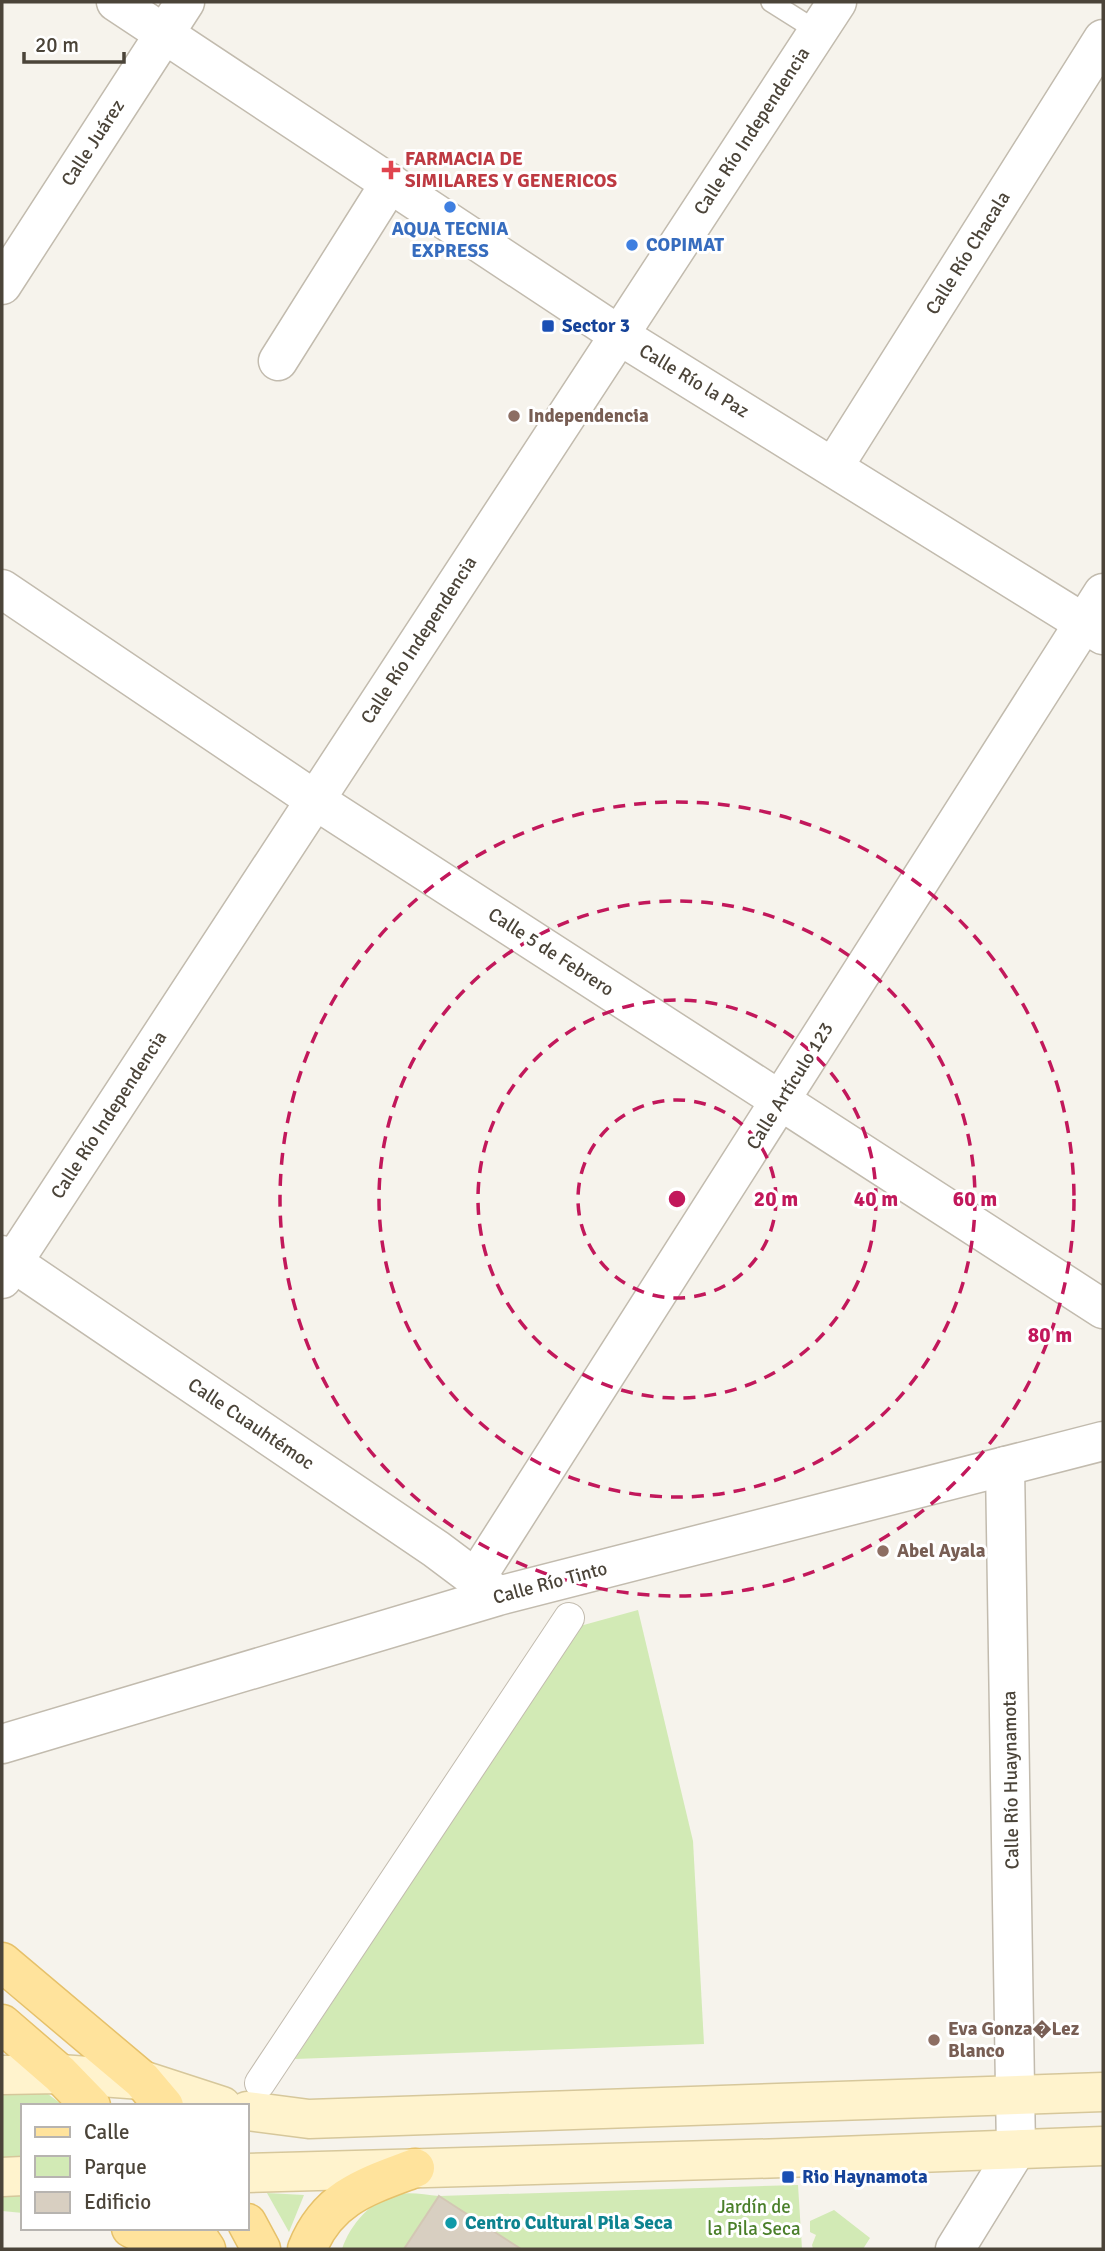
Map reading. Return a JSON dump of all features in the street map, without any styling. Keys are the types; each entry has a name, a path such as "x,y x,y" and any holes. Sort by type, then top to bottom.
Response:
{"main road":[{"path":"2,1962 153,2093"},
{"path":"2,2024 61,2074 89,2104"},
{"path":"2,2074 61,2074 211,2104"},
{"path":"254,2097 309,2119 1103,2092"},
{"path":"248,2174 1103,2146"},
{"path":"307,2249 314,2232 330,2211 347,2197 415,2168"},
{"path":"2,2177 21,2176"},
{"path":"248,2225 261,2249"},
{"path":"135,2230 173,2249"},
{"path":"193,2230 206,2249"}],"street":[{"name":"Calle Río la Paz","path":"116,2 619,335 834,466 1097,617"},
{"name":"Calle Juárez","path":"2,285 185,2"},
{"name":"Calle Río Independencia","path":"5,1265 315,800 827,17"},
{"name":"Calle Río Chacala","path":"834,466 1103,39"},
{"path":"278,361 390,184"},
{"name":"Calle 5 de Febrero","path":"2,589 315,800 1103,1310"},
{"name":"Calle Artículo 123","path":"487,1587 781,1100 1097,617"},
{"name":"Calle Cuauhtémoc","path":"5,1265 487,1587"},
{"name":"Calle Río Tinto","path":"2,1744 487,1587 1103,1441"},
{"name":"Calle Río Huaynamota","path":"1005,1466 1016,2150"},
{"path":"254,2097 569,1618"},
{"path":"956,2249 1016,2150"}],"lane":[{"path":"771,2 827,17"}],"green space":[{"path":"638,1610 693,1841 704,2044 295,2059 580,1626"},
{"path":"2,2060 61,2104 21,2104 21,2213 2,2211"},
{"name":"Jardín de la Pila Seca","path":"798,2185 802,2249 521,2249 439,2196"},
{"path":"267,2193 304,2195 289,2232"},
{"path":"405,2193 439,2196 404,2249 342,2249 356,2222 380,2201"},
{"path":"834,2210 870,2238 863,2249 813,2249 816,2235 810,2232 810,2221"}],"building":[{"name":"Centro Cultural Pila Seca","path":"439,2196 521,2249 404,2249"}],"place":[{"name":"FARMACIA DE SIMILARES Y GENERICOS","path":"391,170"},
{"name":"AQUA TECNIA EXPRESS","path":"450,207"},
{"name":"COPIMAT","path":"632,245"},
{"name":"Sector 3","path":"548,326"},
{"name":"Independencia","path":"514,416"},
{"name":"Abel Ayala","path":"883,1551"},
{"name":"Eva Gonza�Lez Blanco","path":"934,2040"},
{"name":"Rio Haynamota","path":"788,2177"},
{"name":"Centro Cultural Pila Seca","path":"451,2223"}]}
